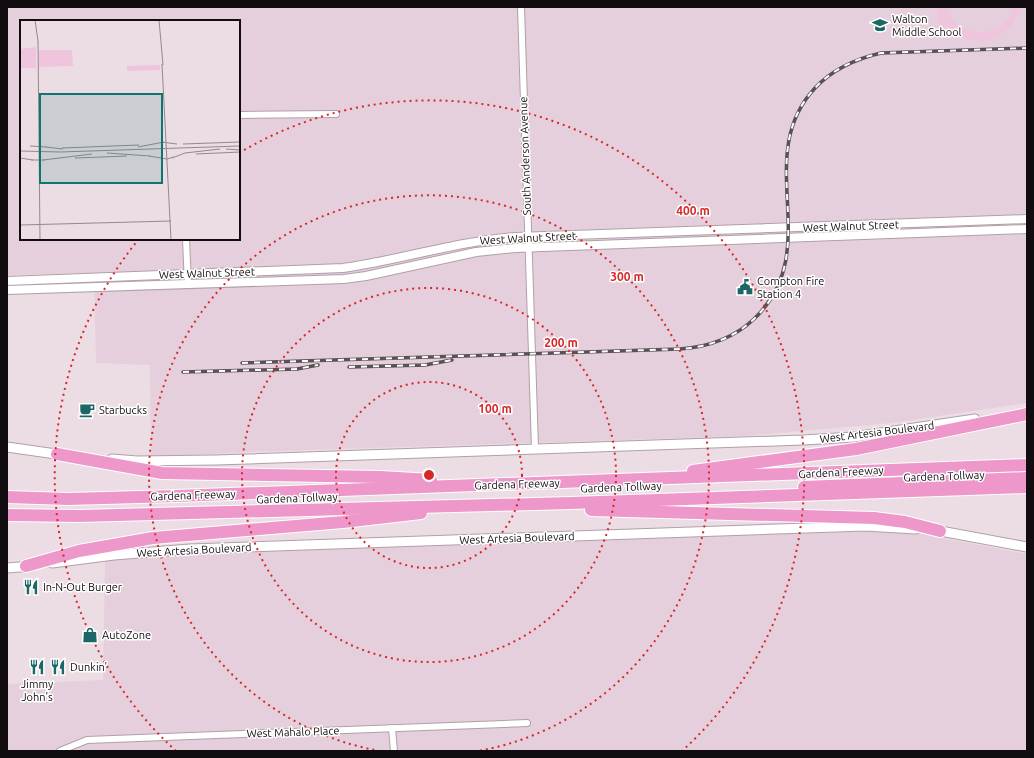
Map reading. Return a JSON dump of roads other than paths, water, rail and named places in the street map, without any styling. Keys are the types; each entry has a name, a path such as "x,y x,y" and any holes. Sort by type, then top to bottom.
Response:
{"highway":[{"path":"596,481 796,458 856,449 1027,414"},
{"path":"57,454 162,472 381,477 500,485"},
{"name":"Gardena Freeway","path":"7,497 68,499 119,498 1027,465"},
{"name":"Gardena Tollway","path":"119,498 136,504 1027,473"},
{"name":"Gardena Tollway","path":"239,511 254,504 1027,478"},
{"name":"Gardena Freeway","path":"7,515 79,516 571,503 1027,487"},
{"path":"571,503 589,510 874,518 905,522 940,531"},
{"path":"26,566 79,551 154,538 343,522 495,504"}],"main road":[{"name":"West Artesia Boulevard","path":"7,447 57,454 137,461 157,461 792,441 849,437 1027,414"},
{"name":"West Artesia Boulevard","path":"7,568 95,557 190,550 865,526 940,531 1027,547"}],"street":[{"name":"South Anderson Avenue","path":"521,7 535,449"},
{"path":"240,115 336,114"},
{"name":"West Walnut Street","path":"7,281 343,268 487,239 1027,219"},
{"name":"West Walnut Street","path":"7,290 344,279 366,276 476,252 528,248 1027,229"},
{"path":"186,240 188,285"},
{"name":"West Mahalo Place","path":"60,751 87,740 527,723"},
{"path":"392,728 394,751"}],"railway":[{"path":"242,363 680,349 710,344 720,340 746,326 754,319 775,292 785,263 788,234 786,173 788,144 797,115 815,88 822,81 837,70 853,62 881,53 1027,48"},
{"path":"349,367 425,365 452,360"},
{"path":"183,372 297,369 318,365"}],"place":[{"name":"Walton Middle School","path":"880,25"},
{"name":"Compton Fire Station 4","path":"745,287"},
{"name":"Starbucks","path":"87,410"},
{"name":"In-N-Out Burger","path":"31,587"},
{"name":"AutoZone","path":"90,635"},
{"name":"Jimmy John's","path":"37,667"},
{"name":"Dunkin'","path":"58,667"}]}
